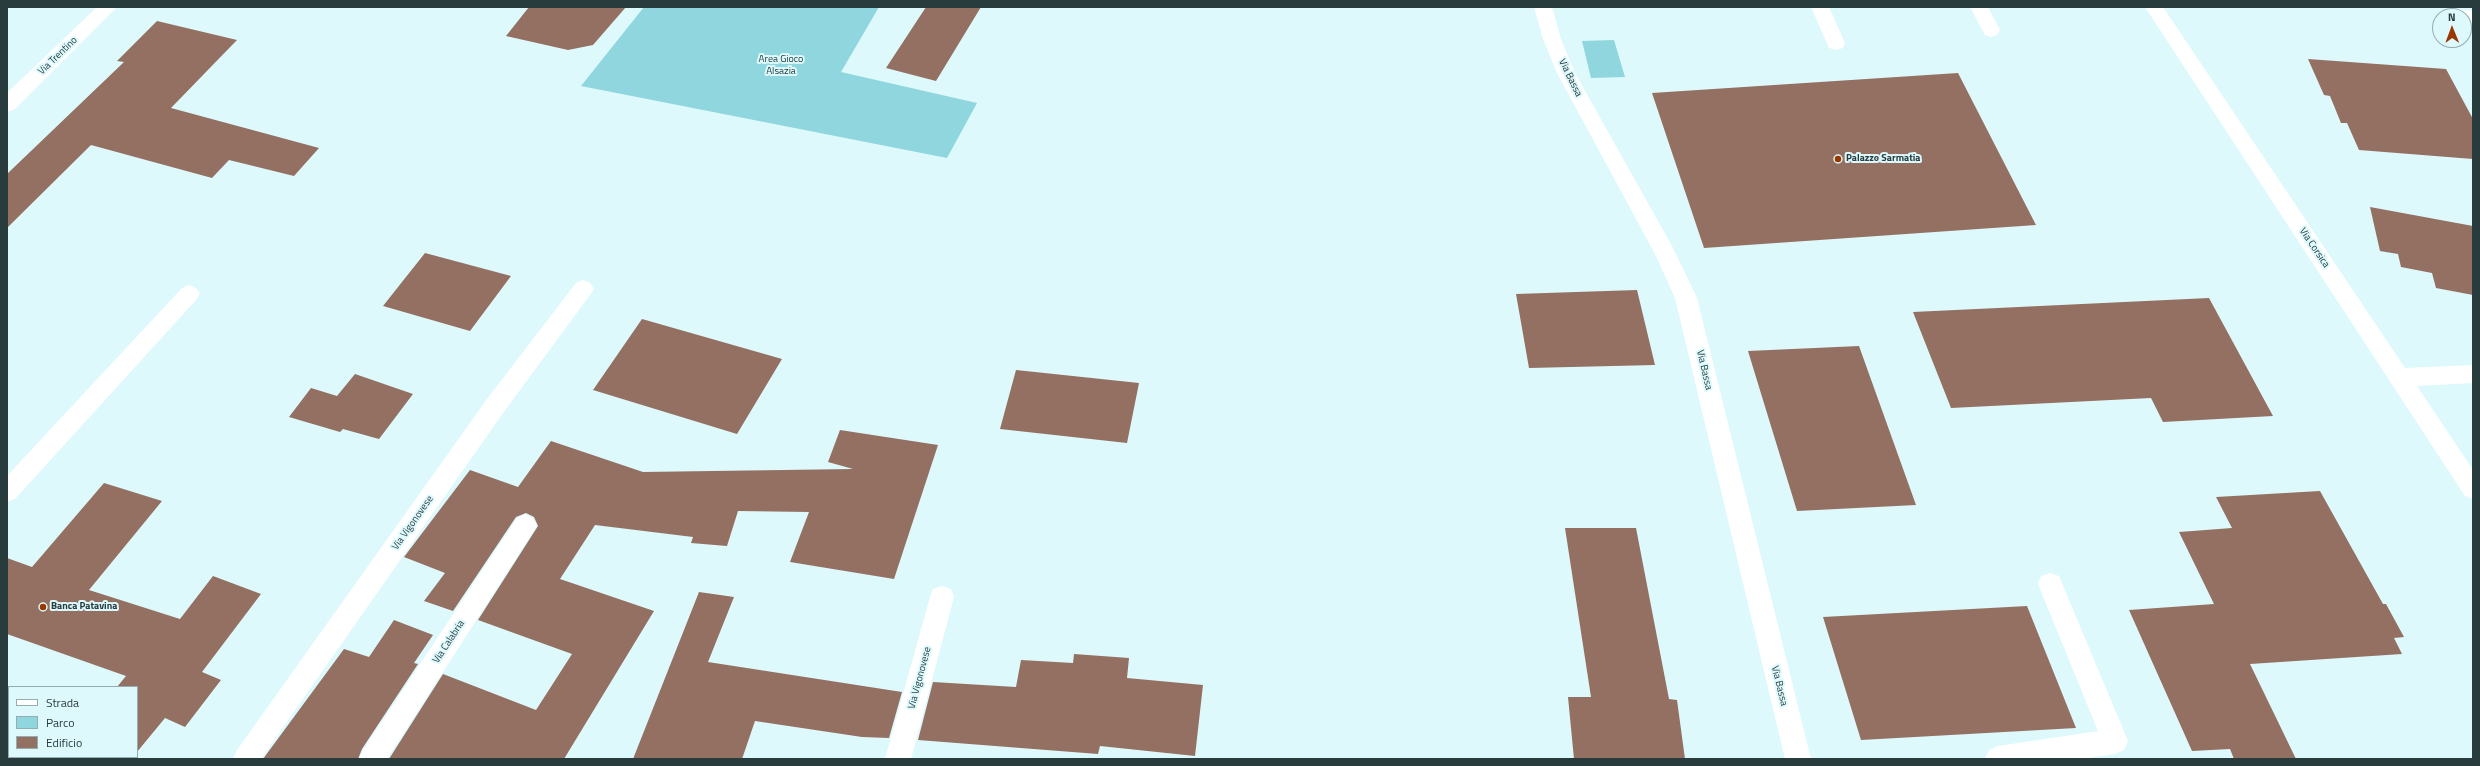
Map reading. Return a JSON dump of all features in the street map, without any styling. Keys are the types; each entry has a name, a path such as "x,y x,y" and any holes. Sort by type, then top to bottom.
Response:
{"street":[{"name":"Via Trentino","path":"7,105 108,7"},
{"name":"Via Bassa","path":"1543,7 1552,39 1566,73 1666,252 1686,298 1798,759"},
{"path":"1820,7 1836,43"},
{"path":"1979,7 1992,30"},
{"name":"Via Corsica","path":"2154,7 2401,378 2473,489"},
{"name":"Via Vigonovese","path":"246,759 495,406 583,289"},
{"path":"7,492 189,294"},
{"path":"2401,378 2473,374"},
{"name":"Via Calabria","path":"372,759 525,525"},
{"path":"1998,759 2115,741 2050,584"},
{"name":"Via Vigonovese","path":"898,759 942,597"}],"green space":[{"name":"Area Gioco Alsazia","path":"644,7 879,7 841,72 977,103 947,158 581,86"},
{"path":"1614,40 1625,77 1591,78 1582,41"}],"building":[{"path":"529,7 626,7 593,45 568,50 506,36"},
{"path":"926,7 981,7 936,81 886,68"},
{"path":"157,21 237,40 171,108 319,148 294,176 229,160 212,178 91,145 7,228 7,174 124,62 117,61"},
{"path":"2308,59 2446,69 2473,119 2473,159 2359,150 2347,123 2341,123 2330,96 2324,95"},
{"name":"Palazzo Sarmatia","path":"1958,73 2036,225 1704,248 1652,93"},
{"path":"2370,207 2473,226 2473,295 2436,288 2432,273 2401,267 2398,254 2380,251"},
{"path":"425,253 511,276 470,331 383,306"},
{"path":"1637,290 1655,365 1529,368 1516,294"},
{"path":"2209,298 2273,416 2163,422 2151,398 1951,408 1913,312"},
{"path":"642,319 782,359 737,434 593,390"},
{"path":"1859,346 1916,505 1797,511 1748,351"},
{"path":"1016,370 1139,383 1127,443 1000,429"},
{"path":"355,374 413,394 379,439 343,429 340,432 289,417 311,388 337,396"},
{"path":"840,430 938,445 894,579 790,562 809,512 738,511 727,546 691,543 693,537 595,525 560,579 654,611 564,759 389,759 443,674 536,710 572,654 478,620 538,526 534,517 526,513 516,517 453,611 424,601 445,573 404,557 470,470 518,487 551,441 643,472 853,469 828,462"},
{"path":"104,483 162,501 89,590 180,619 213,576 261,594 202,672 221,680 185,727 165,718 138,751 138,686 118,686 126,676 7,634 7,558 32,567"},
{"path":"2320,491 2383,604 2386,604 2404,637 2394,638 2402,654 2250,664 2296,759 2234,759 2230,749 2192,751 2129,610 2214,604 2179,532 2232,528 2216,497"},
{"path":"1565,528 1636,528 1669,699 1677,700 1685,759 1574,759 1568,697 1591,697"},
{"path":"699,592 734,597 708,662 902,692 889,738 862,737 755,721 742,759 633,759"},
{"path":"2027,606 2076,728 1861,740 1823,617"},
{"path":"394,620 433,635 414,663 418,664 362,749 358,759 263,759 344,649 369,657"},
{"path":"1074,654 1129,658 1127,678 1203,685 1195,756 1100,746 1098,754 918,740 933,682 1016,687 1021,660 1073,663"}],"place":[{"name":"Palazzo Sarmatia","path":"1838,159"},
{"name":"Banca Patavina","path":"43,607"}]}
